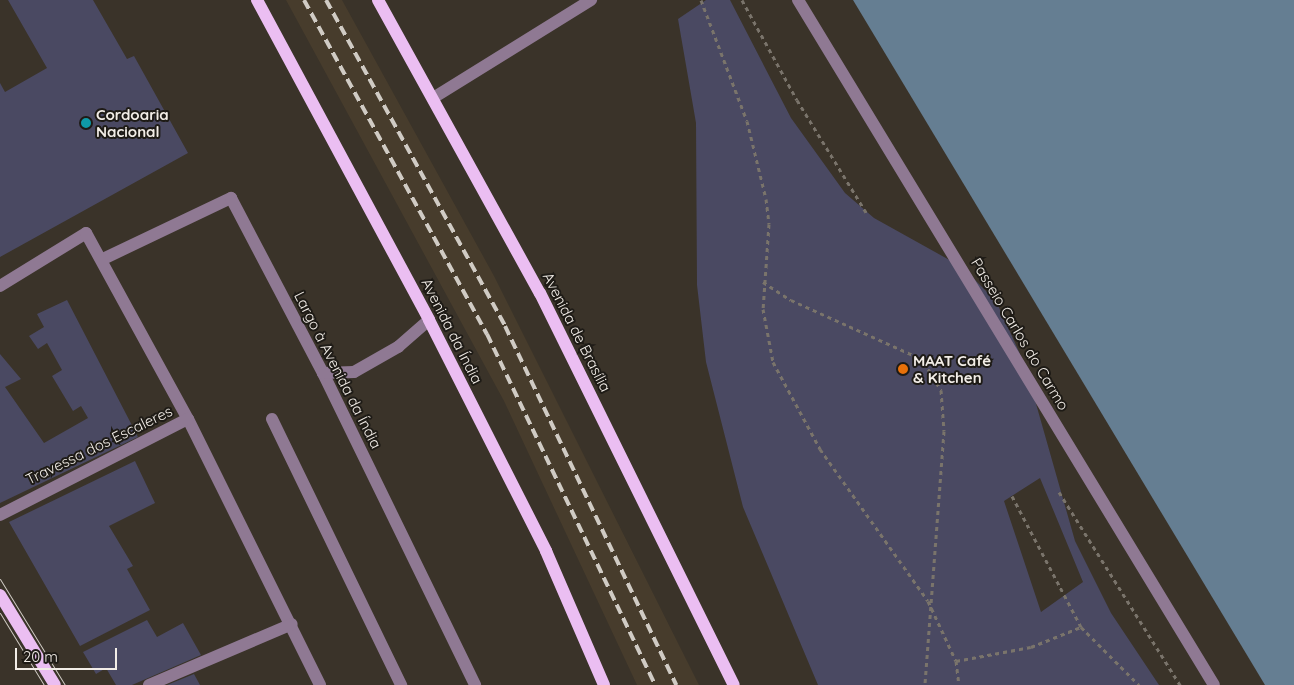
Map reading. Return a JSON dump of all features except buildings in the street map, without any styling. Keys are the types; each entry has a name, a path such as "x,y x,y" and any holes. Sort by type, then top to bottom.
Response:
{"main road":[{"name":"Avenida da Índia","path":"257,0 429,320 546,551 604,685"},
{"name":"Avenida de Brasília","path":"378,0 433,98 629,466 734,685"},
{"path":"0,595 55,685"}],"street":[{"path":"433,98 591,0"},
{"name":"Passeio Carlos do Carmo","path":"798,0 1214,685"},
{"name":"Largo à Avenida da Índia","path":"103,259 231,198 323,373 475,685"},
{"path":"0,286 86,233 103,259 188,419 292,624 320,685"},
{"path":"323,373 354,372 398,347 429,320"},
{"name":"Travessa dos Escaleres","path":"0,515 188,419"},
{"path":"272,419 401,685"},
{"path":"149,685 292,624"}],"path":[{"path":"701,0 747,121 766,199 769,224 762,282 773,362 795,407 844,487 928,601 956,661 958,685"},
{"path":"742,0 797,100 866,212"},
{"path":"762,282 791,300 913,355 933,373 945,408 928,601 925,685"},
{"path":"1059,492 1180,685"},
{"path":"1012,496 1081,627 1139,685"},
{"path":"956,661 1031,647 1081,627"}],"shaded area":[{"path":"286,0 342,0 494,276 699,685 637,685 504,401"}],"water":[{"path":"853,0 1294,0 1294,685 1265,685"}],"tram line":[{"path":"0,579 65,685"},
{"path":"0,613 44,685"}],"railway":[{"path":"304,0 487,334 655,685"},
{"path":"326,0 505,326 676,685"}],"place":[{"name":"Cordoaria Nacional","path":"86,123"},
{"name":"MAAT Café & Kitchen","path":"903,369"}]}
